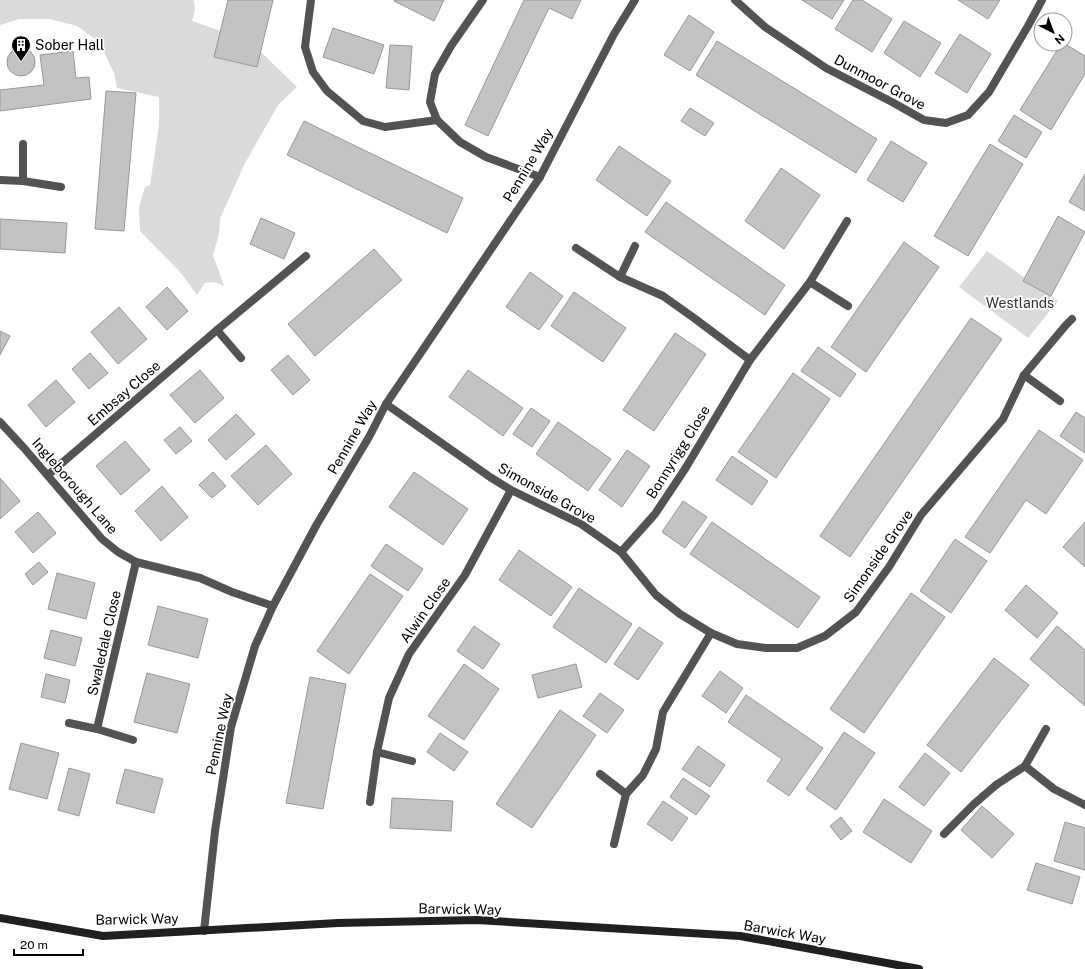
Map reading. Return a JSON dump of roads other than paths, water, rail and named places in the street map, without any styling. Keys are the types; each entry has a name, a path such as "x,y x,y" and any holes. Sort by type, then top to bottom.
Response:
{"street":[{"path":"310,0 304,47 313,72 327,91 363,121 385,126 437,120"},
{"path":"483,0 450,46 435,74 430,102 437,120 460,142 486,157 540,177"},
{"name":"Pennine Way","path":"204,931 215,831 231,726 255,646 272,606 317,524 369,437 386,404 540,177 614,34 634,0"},
{"name":"Dunmoor Grove","path":"735,0 766,27 826,68 924,120 946,123 968,115 989,92 1042,0"},
{"path":"22,181 23,144"},
{"path":"0,180 22,181 61,187"},
{"name":"Bonnyrigg Close","path":"621,552 655,514 685,469 750,360 810,282 848,221"},
{"path":"620,277 635,246"},
{"path":"576,248 620,277 663,296 750,360"},
{"name":"Embsay Close","path":"48,475 306,256"},
{"path":"810,282 848,306"},
{"name":"Simonside Grove","path":"386,404 490,477 511,490 581,524 621,552 656,595 680,614 711,633 737,644 766,648 797,648 825,636 856,612 889,567 922,515 1003,419 1024,375 1072,319"},
{"path":"217,330 241,358"},
{"path":"1024,375 1060,401"},
{"name":"Ingleborough Lane","path":"0,422 48,475 102,540 118,552 136,562 200,578 232,592 272,606"},
{"name":"Alwin Close","path":"370,802 376,752 389,698 409,654 465,575 511,490"},
{"name":"Swaledale Close","path":"97,730 136,562"},
{"path":"614,844 626,794 643,774 656,749 663,712 711,633"},
{"path":"69,723 133,740"},
{"path":"944,834 974,804 996,785 1025,766 1046,729"},
{"path":"376,752 412,761"},
{"path":"1025,766 1054,789 1085,805"},
{"path":"600,774 626,794"},
{"name":"Barwick Way","path":"0,918 103,936 338,923 477,920 740,936 919,969"}],"place":[{"name":"Sober Hall","path":"21,62"}],"park label":[{"name":"Westlands","path":"1020,303"}]}
